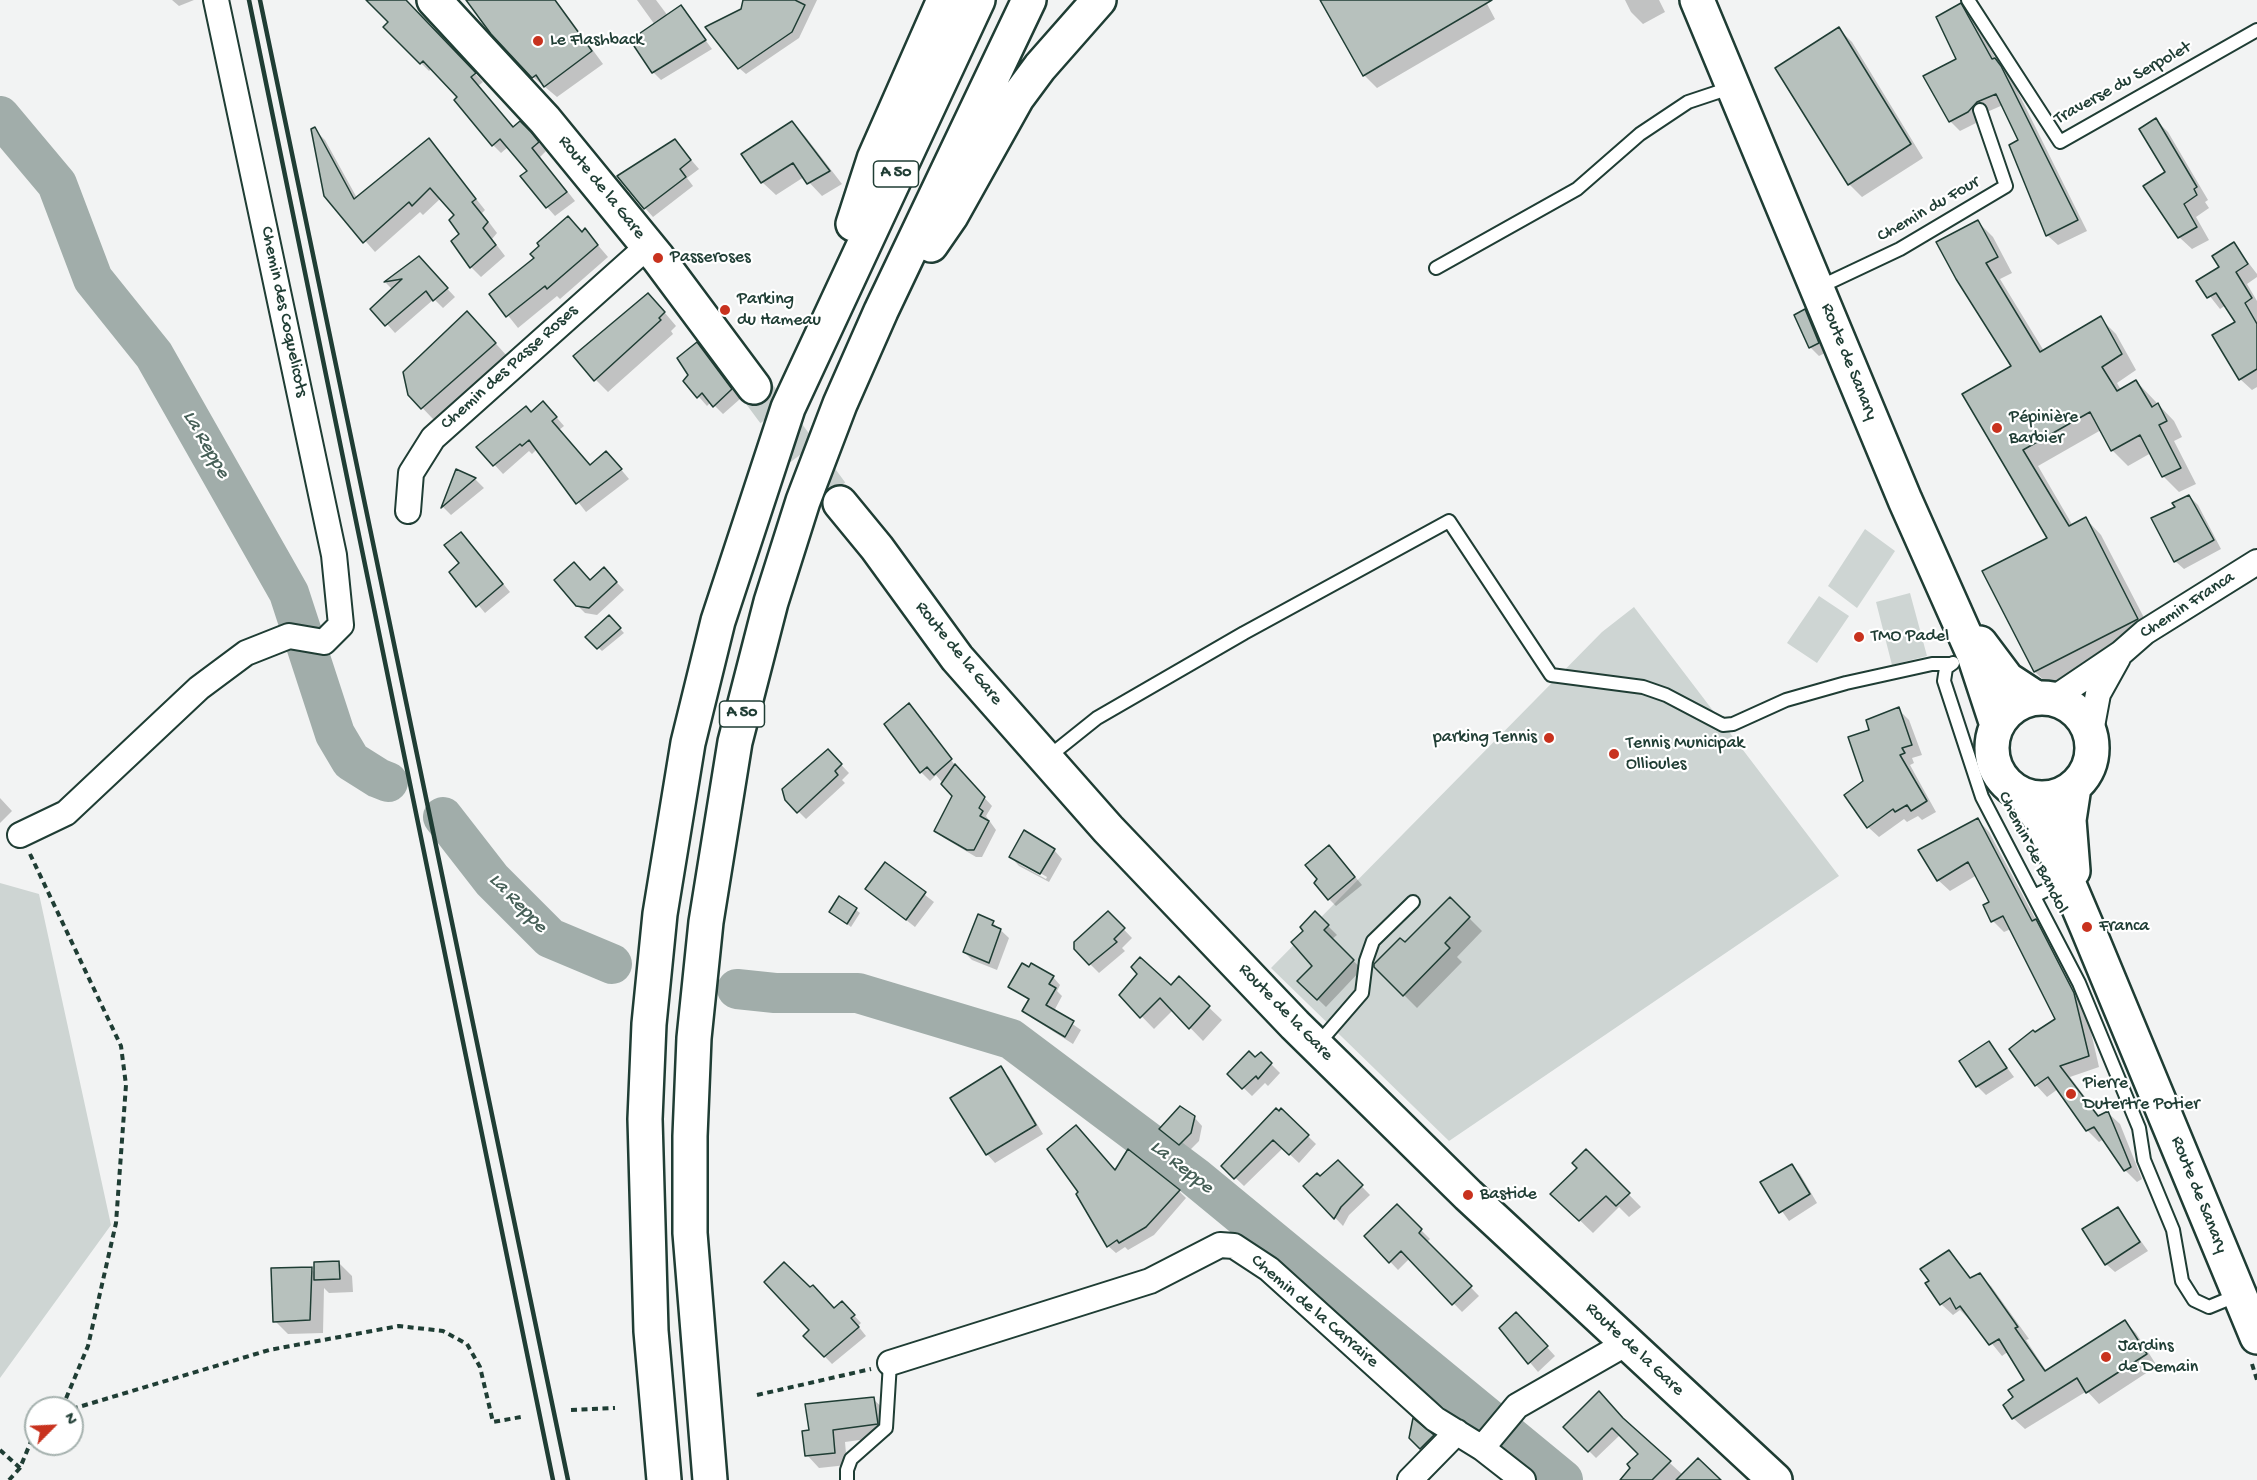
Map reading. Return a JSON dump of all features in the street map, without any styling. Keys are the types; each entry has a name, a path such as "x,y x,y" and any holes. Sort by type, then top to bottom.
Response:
{"main road":[{"name":"Route de la Gare","path":"434,0 600,176 648,246 754,387"},
{"path":"814,349 874,159 944,0"},
{"name":"A 50","path":"664,1480 651,1331 645,1119 649,1024 660,914 688,743 718,621 788,408 978,0"},
{"name":"A 50","path":"710,1480 690,1233 690,1136 694,1038 719,828 735,742 771,602 803,501 840,404 881,311 1029,0"},
{"path":"881,311 951,216 1017,98 1040,67 1099,0"},
{"name":"Route de Sanary","path":"1697,0 1905,500 1962,660 1997,725 1992,741 1993,759 1999,775 2011,788 2026,796 2045,828 2257,1337"},
{"name":"Route de Sanary","path":"1709,0 1983,650 2007,679 2044,698 2065,703 2078,712 2087,726 2091,758 2085,774 2074,787 2069,843 2084,919"},
{"name":"Route de la Gare","path":"840,503 877,548 957,658 1108,829 1316,1046 1468,1195 1775,1480"},
{"path":"1997,725 2007,711 2021,702 2044,698"},
{"path":"2026,796 2043,798 2060,795 2074,787"}],"street":[{"name":"Chemin des Coquelicots","path":"20,835 66,813 199,688 246,653 289,636 324,642 340,625 334,555 216,0"},
{"name":"Chemin des Passe Roses","path":"408,511 411,473 432,438 648,246"},
{"name":"Chemin Franca","path":"2044,698 2121,653 2145,632 2257,562"},
{"name":"Chemin Franca","path":"2090,737 2098,694 2121,653"},
{"name":"Chemin de la Carraire","path":"890,1363 1150,1281 1220,1245 1234,1246 1269,1269 1435,1419 1482,1448 1523,1480"},
{"path":"1482,1448 1517,1406 1627,1343"},
{"path":"1410,1480 1457,1432"}],"lane":[{"name":"Traverse du Serpolet","path":"1968,0 2060,142 2257,30"},
{"path":"1436,268 1577,189 1640,134 1688,102 1734,87"},
{"name":"Chemin du Four","path":"1828,283 1900,249 2006,186 1980,110"},
{"path":"1046,759 1097,718 1244,633 1449,521 1551,675 1643,687 1666,695 1723,725 1733,724 1786,700 1846,682 1962,660"},
{"name":"Chemin de Bandol","path":"1962,660 1946,668 1944,681 1982,797 2079,983 2139,1128 2144,1160 2173,1230 2182,1281 2194,1300 2209,1307 2239,1294"},
{"path":"2034,896 2066,881"},
{"path":"1316,1046 1362,993 1366,961 1372,942 1413,902"},
{"path":"847,1480 847,1470 851,1459 886,1428 890,1363"}],"path":[{"path":"20,835 121,1046 126,1085 116,1223 88,1346 67,1396"},
{"path":"84,1405 269,1350 380,1327 426,1327 444,1330 467,1344 480,1367 493,1422 521,1417"},
{"path":"758,1395 890,1363"},
{"path":"571,1410 615,1408"},
{"path":"0,1450 20,1468"},
{"path":"9,1480 20,1468 25,1456"}],"shaded area":[{"path":"1865,529 1895,551 1857,608 1828,586"},
{"path":"1910,593 1927,656 1892,665 1876,602"},
{"path":"1819,596 1849,616 1817,663 1787,643"},
{"name":"Tennis Municipak Ollioules","path":"1634,607 1839,876 1449,1141 1271,968 1602,632"},
{"path":"0,883 39,894 111,1225 0,1378"}],"building":[{"path":"366,0 406,0 476,73 471,77 513,127 520,121 531,132 539,142 532,148 567,192 546,208 520,176 527,171 500,139 492,146 454,100 457,97 423,61 420,64 383,27 388,22"},
{"path":"466,0 555,0 592,51 544,87 536,75 532,78 491,34"},
{"path":"743,0 795,0 805,5 792,32 738,69 705,27 741,9"},
{"path":"1320,0 1492,0 1363,76"},
{"path":"1961,3 1992,59 1995,58 2001,66 2078,220 2046,236 2009,145 2018,140 1996,94 1977,102 1968,112 1949,122 1923,76 1956,59 1936,17"},
{"path":"681,5 706,40 652,73 630,40"},
{"path":"1839,27 1911,144 1848,185 1775,68"},
{"path":"2156,118 2197,187 2194,189 2197,195 2184,204 2197,227 2178,238 2143,186 2165,172 2139,129"},
{"path":"792,121 830,171 807,184 793,163 761,183 741,154"},
{"path":"315,127 354,199 429,138 476,199 472,202 488,222 483,228 496,245 470,268 451,241 459,234 449,220 454,215 430,188 412,206 409,202 363,243 324,196 311,129"},
{"path":"675,139 691,160 680,169 686,177 644,209 617,176"},
{"path":"568,216 582,232 585,228 598,245 547,289 545,286 506,317 489,294 534,258 530,254 539,246 537,243"},
{"path":"1978,220 1998,257 1986,263 2040,352 2101,316 2122,354 2102,367 2117,391 2136,380 2152,407 2158,403 2167,421 2159,425 2181,468 2162,477 2140,435 2111,451 2090,412 2023,450 2069,526 2086,517 2138,619 2034,672 1982,571 2047,538 1962,394 2011,366 1956,279 1936,242"},
{"path":"2234,242 2248,264 2236,272 2252,298 2245,303 2257,324 2257,369 2239,380 2212,335 2235,322 2216,293 2207,298 2196,281 2219,267 2212,256"},
{"path":"419,256 448,288 433,301 426,291 385,326 370,309 402,279 384,282"},
{"path":"648,293 665,312 659,318 661,320 594,381 573,356"},
{"path":"1805,309 1819,343 1809,348 1794,315"},
{"path":"467,311 496,343 421,409 408,395 403,372"},
{"path":"697,342 732,389 713,407 702,393 697,398 683,381 688,375 677,358"},
{"path":"543,401 557,417 552,421 590,465 606,451 622,469 576,504 529,440 522,446 520,444 493,466 476,447 526,406 531,412"},
{"path":"456,469 476,478 441,508"},
{"path":"2189,495 2214,540 2174,562 2151,518 2175,507 2172,503"},
{"path":"461,532 503,584 476,607 449,572 459,563 444,545"},
{"path":"574,562 590,580 604,567 617,582 589,608 576,606 554,580"},
{"path":"609,615 621,628 597,649 585,637"},
{"path":"909,703 952,759 934,775 927,767 920,773 884,724"},
{"path":"1899,707 1912,745 1902,748 1905,753 1900,755 1927,801 1911,811 1907,805 1895,812 1893,809 1867,828 1844,795 1863,781 1848,737 1869,730 1866,720"},
{"path":"828,749 842,764 835,771 838,775 797,813 785,800 782,789"},
{"path":"955,764 985,797 979,808 983,811 980,816 989,821 974,850 967,850 934,831 952,796 941,784"},
{"path":"1978,818 2032,921 2036,919 2074,993 2089,1056 2060,1066 2098,1116 2108,1111 2131,1167 2124,1171 2094,1127 2086,1131 2048,1077 2035,1086 2009,1049 2033,1030 2035,1032 2055,1019 2003,916 1991,922 1983,905 1989,902 1968,862 1937,881 1918,850"},
{"path":"1024,830 1055,849 1040,874 1009,857"},
{"path":"1329,845 1355,877 1328,900 1314,883 1317,879 1305,865"},
{"path":"885,862 926,892 906,920 865,889"},
{"path":"839,896 857,908 847,924 829,912"},
{"path":"1450,897 1470,917 1445,943 1450,948 1403,996 1374,967 1374,964 1400,938 1405,942"},
{"path":"1108,911 1125,928 1114,939 1117,942 1089,965 1074,949 1074,942"},
{"path":"1315,911 1329,925 1324,930 1354,960 1317,1000 1297,981 1312,966 1291,942 1303,931 1300,927"},
{"path":"978,914 994,921 992,925 1001,929 989,963 963,952"},
{"path":"1140,957 1171,985 1179,976 1210,1006 1189,1029 1160,998 1140,1018 1119,995 1137,974 1131,967"},
{"path":"1022,963 1029,967 1031,963 1054,976 1049,984 1056,988 1046,1005 1074,1021 1065,1037 1022,1011 1029,999 1008,987"},
{"path":"1989,1041 2007,1068 1976,1087 1959,1061"},
{"path":"1249,1051 1255,1057 1261,1052 1272,1063 1258,1079 1256,1076 1242,1089 1227,1074"},
{"path":"1001,1066 1036,1125 986,1155 950,1098"},
{"path":"1180,1106 1195,1116 1191,1133 1179,1145 1159,1129"},
{"path":"1276,1108 1279,1111 1281,1108 1309,1135 1289,1155 1273,1140 1234,1179 1221,1166"},
{"path":"1076,1125 1115,1170 1128,1149 1180,1190 1146,1227 1119,1243 1117,1240 1107,1247 1076,1194 1078,1192 1047,1149"},
{"path":"1586,1149 1630,1193 1616,1206 1606,1196 1579,1221 1550,1194 1577,1168 1572,1163"},
{"path":"1338,1160 1363,1185 1341,1207 1334,1219 1303,1186 1317,1173 1320,1176"},
{"path":"1792,1164 1810,1194 1779,1213 1760,1182"},
{"path":"1397,1204 1422,1229 1419,1233 1472,1286 1452,1305 1401,1251 1389,1263 1364,1236"},
{"path":"2118,1207 2140,1242 2105,1265 2082,1229"},
{"path":"1949,1250 1970,1278 1980,1273 2018,1327 2015,1328 2045,1371 2125,1320 2147,1354 2086,1393 2077,1378 2012,1419 2003,1405 2013,1397 2008,1390 2024,1380 1999,1339 1989,1345 1960,1306 1956,1309 1950,1298 1940,1305 1925,1283 1929,1281 1920,1269"},
{"path":"339,1261 340,1279 314,1280 314,1262"},
{"path":"784,1262 810,1287 813,1285 834,1308 842,1301 855,1315 851,1318 859,1327 824,1357 803,1336 809,1330 764,1282"},
{"path":"312,1267 310,1320 273,1322 271,1268"},
{"path":"1516,1312 1548,1346 1528,1364 1499,1328"},
{"path":"1599,1391 1623,1418 1671,1461 1652,1480 1620,1480 1630,1468 1627,1464 1638,1454 1612,1428 1588,1452 1563,1427"},
{"path":"874,1397 878,1424 833,1430 835,1453 805,1456 802,1431 809,1430 805,1404"},
{"path":"1413,1418 1434,1435 1420,1449 1409,1438"},
{"path":"1698,1458 1721,1480 1676,1480"}],"waterway":[{"name":"La Reppe","path":"0,116 57,184 93,279 154,355 289,593 335,734 351,761 388,782"},
{"name":"La Reppe","path":"443,817 492,880 550,938 612,964"},
{"name":"La Reppe","path":"737,989 775,993 858,993 1011,1039 1195,1177 1563,1480"}],"tunnel":[{"path":"754,387 840,503"}],"railway":[{"path":"249,0 553,1480"},
{"path":"260,0 568,1480"}],"place":[{"name":"Le Flashback","path":"538,41"},
{"name":"Passeroses","path":"658,258"},
{"name":"Parking du Hameau","path":"725,310"},
{"name":"Pépinière Barbier","path":"1997,428"},
{"name":"TMO Padel","path":"1859,637"},
{"name":"parking Tennis","path":"1549,738"},
{"name":"Tennis Municipak Ollioules","path":"1614,754"},
{"name":"Franca","path":"2087,927"},
{"name":"Pierre Dutertre Potier","path":"2071,1094"},
{"name":"Bastide","path":"1468,1195"},
{"name":"Jardins de Demain","path":"2106,1357"}]}
